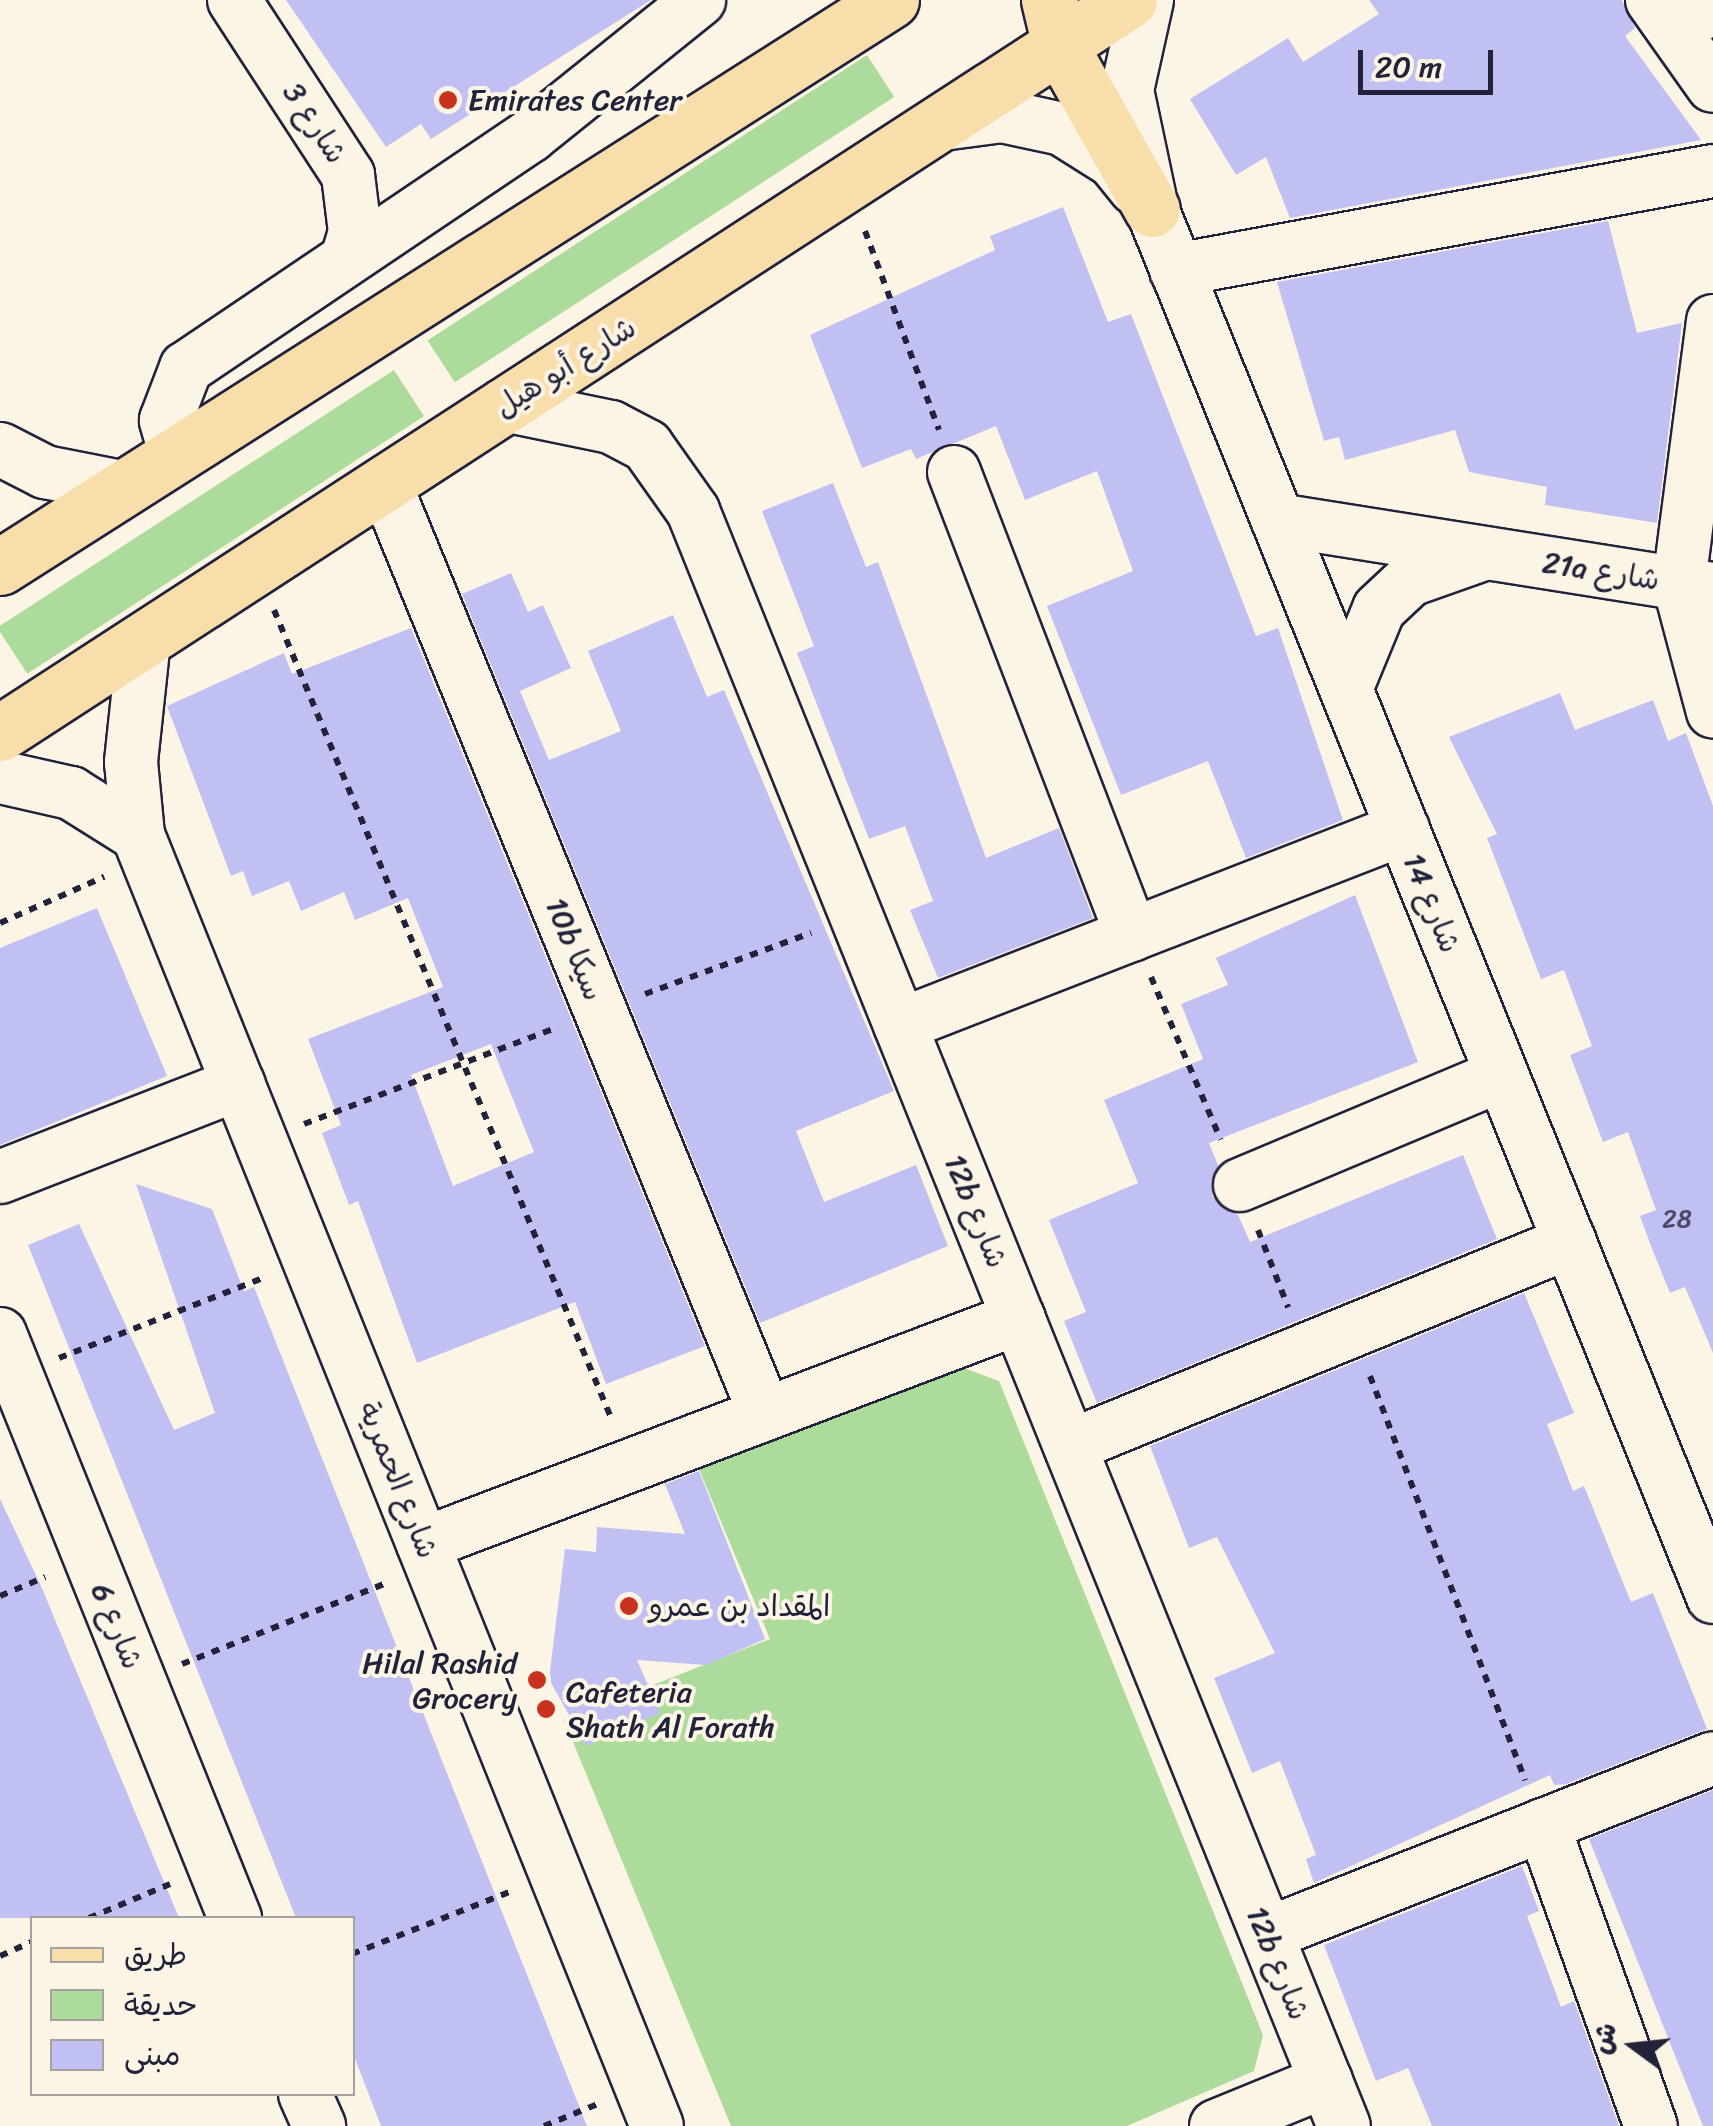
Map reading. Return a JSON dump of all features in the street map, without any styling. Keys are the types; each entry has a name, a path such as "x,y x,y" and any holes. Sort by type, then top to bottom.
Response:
{"main road":[{"path":"0,567 892,0"},
{"name":"شارع أبو هيل","path":"0,733 849,187 942,124 1054,23 1129,0"},
{"path":"1054,23 1152,209"}],"street":[{"name":"شارع 3","path":"234,0 335,149 354,202 347,259"},
{"path":"176,456 166,420 186,368 542,127 700,0"},
{"name":"شارع 14","path":"1148,0 1127,90 1152,209 1713,1596"},
{"path":"1680,12 1713,86"},
{"name":"شارع 14","path":"942,124 1002,116 1062,130 1113,161 1152,209"},
{"path":"1176,270 1713,171"},
{"path":"1713,321 1696,586 1713,712"},
{"name":"12b شارع","path":"504,406 611,427 676,475 1335,2103"},
{"path":"0,448 45,472 126,488"},
{"path":"954,472 1132,935"},
{"name":"10b سيكا","path":"385,484 765,1414"},
{"name":"21a شارع","path":"1278,520 1696,586"},
{"name":"21a شارع","path":"1346,687 1358,646 1400,590 1448,561 1490,553"},
{"name":"شارع الحمرية","path":"144,640 131,762 143,847 657,2126"},
{"path":"0,778 71,792 143,847"},
{"path":"900,1025 1403,829"},
{"path":"1240,1185 1502,1075"},
{"path":"0,1176 238,1084"},
{"path":"1070,1446 1570,1242"},
{"path":"428,1554 630,1466 1018,1318"},
{"name":"شارع 6","path":"8,1355 234,1916"},
{"path":"1267,1934 1713,1758"},
{"path":"1543,1825 1652,2126"},
{"path":"307,2096 318,2126"},
{"path":"1216,2126 1335,2103"}],"path":[{"path":"849,187 954,472"},
{"path":"256,568 630,1466"},
{"path":"0,923 143,847"},
{"path":"8,1355 308,1260"},
{"path":"139,1680 428,1554"},
{"path":"93,1916 214,1866"},
{"path":"355,1953 555,1874"},
{"path":"0,1956 30,1943"}],"green space":[{"path":"867,55 894,97 455,382 428,340"},
{"path":"394,370 424,416 27,674 0,626"},
{"path":"945,1361 999,1381 1263,2035 1254,2071 1127,2126 731,2126 564,1720 770,1639 689,1445"}],"building":[{"path":"286,0 651,0 431,139 421,124 386,147"},
{"path":"1369,0 1622,0 1635,28 1625,36 1701,140 1290,218 1266,157 1236,175 1190,99 1288,38 1303,62 1379,14"},
{"path":"1063,207 1108,322 1131,314 1256,636 1278,628 1343,820 1246,858 1208,761 1121,795 1047,606 1133,571 1097,471 1025,500 996,426 916,459 911,449 862,468 810,335 995,250 990,236"},
{"path":"1608,221 1637,333 1682,323 1657,523 1545,505 1547,487 1469,472 1455,430 1345,460 1339,437 1324,441 1277,282"},
{"path":"833,483 866,567 878,562 986,858 1059,828 1093,918 938,978 910,910 933,901 905,826 869,839 797,653 814,646 762,511"},
{"path":"511,573 528,612 543,605 571,668 520,691 549,760 621,731 588,651 673,615 707,697 724,690 894,1091 796,1131 824,1202 916,1165 948,1246 760,1323 462,594"},
{"path":"411,628 705,1346 606,1384 575,1302 417,1363 358,1201 349,1205 322,1133 341,1125 308,1039 443,987 408,898 355,920 344,892 301,911 289,881 252,896 243,871 231,876 167,706 284,653 292,674","holes":["491,1044 534,1152 453,1186 411,1075"]},
{"path":"1560,693 1575,730 1653,700 1668,741 1686,733 1713,806 1713,1353 1685,1287 1670,1293 1651,1246 1640,1216 1656,1210 1628,1132 1603,1142 1570,1055 1592,1046 1564,970 1541,979 1487,838 1497,834 1449,737"},
{"path":"1355,895 1418,1062 1209,1143 1218,1165 1212,1196 1238,1215 1250,1242 1463,1155 1497,1239 1097,1403 1064,1321 1086,1312 1049,1220 1138,1183 1104,1100 1203,1059 1181,1004 1228,985 1216,958"},
{"path":"97,908 167,1076 0,1145 0,948"},
{"path":"136,1184 212,1209 244,1291 254,1287 587,2126 381,2126 355,2059 355,1916 295,1916 28,1245 79,1224 174,1430 215,1413"},
{"path":"1524,1293 1574,1413 1547,1424 1573,1491 1584,1486 1631,1602 1653,1593 1707,1729 1566,1784 1554,1785 1550,1775 1314,1883 1306,1859 1316,1855 1280,1761 1252,1773 1214,1678 1275,1653 1217,1537 1189,1548 1150,1446"},
{"path":"699,1471 765,1639 706,1665 637,1660 660,1713 586,1746 549,1679 565,1549 596,1552 597,1527 685,1534 665,1484"},
{"path":"0,1499 41,1586 178,1916 0,1918"},
{"path":"1713,1790 1713,2126 1703,2126 1589,1839"},
{"path":"1522,1866 1539,1911 1527,1916 1561,2007 1574,2001 1619,2126 1432,2126 1408,2068 1376,2081 1324,1945"}],"place":[{"name":"Emirates Center","path":"448,100"},
{"name":"المقداد بن عمرو","path":"629,1606"},
{"name":"Hilal Rashid Grocery","path":"537,1680"},
{"name":"Cafeteria Shath Al Forath","path":"546,1709"}]}
